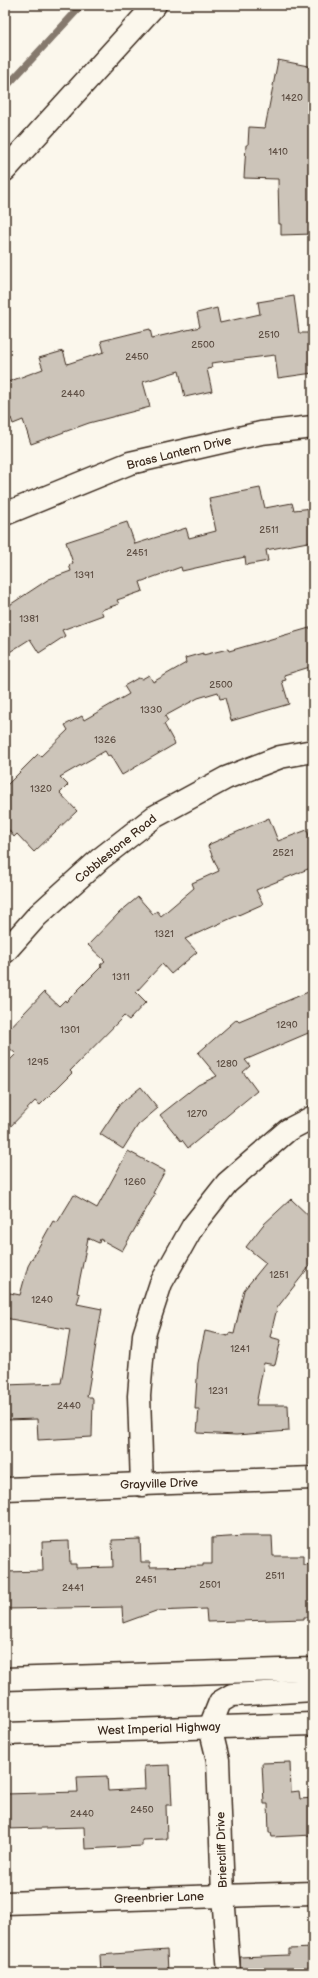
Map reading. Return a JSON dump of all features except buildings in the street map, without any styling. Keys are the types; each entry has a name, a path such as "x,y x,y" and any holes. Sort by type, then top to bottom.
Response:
{"street":[{"path":"5,170 155,5"},
{"name":"Brass Lantern Drive","path":"5,514 130,463 261,433 313,427"},
{"name":"Cobblestone Road","path":"5,952 37,916 100,859 154,817 226,778 280,757 313,751"},
{"path":"142,1485 139,1388 144,1335 161,1283 194,1226 227,1183 288,1130 313,1117"},
{"name":"Grayville Drive","path":"5,1489 313,1478"},
{"path":"5,1679 313,1669"},
{"path":"210,1727 220,1702 232,1695 313,1690"},
{"name":"West Imperial Highway","path":"5,1734 313,1724"},
{"name":"Briercliff Drive","path":"210,1727 218,1760 223,1895 229,1973"},
{"name":"Greenbrier Lane","path":"5,1903 313,1892"}],"waterway":[{"path":"5,88 82,5"}]}
